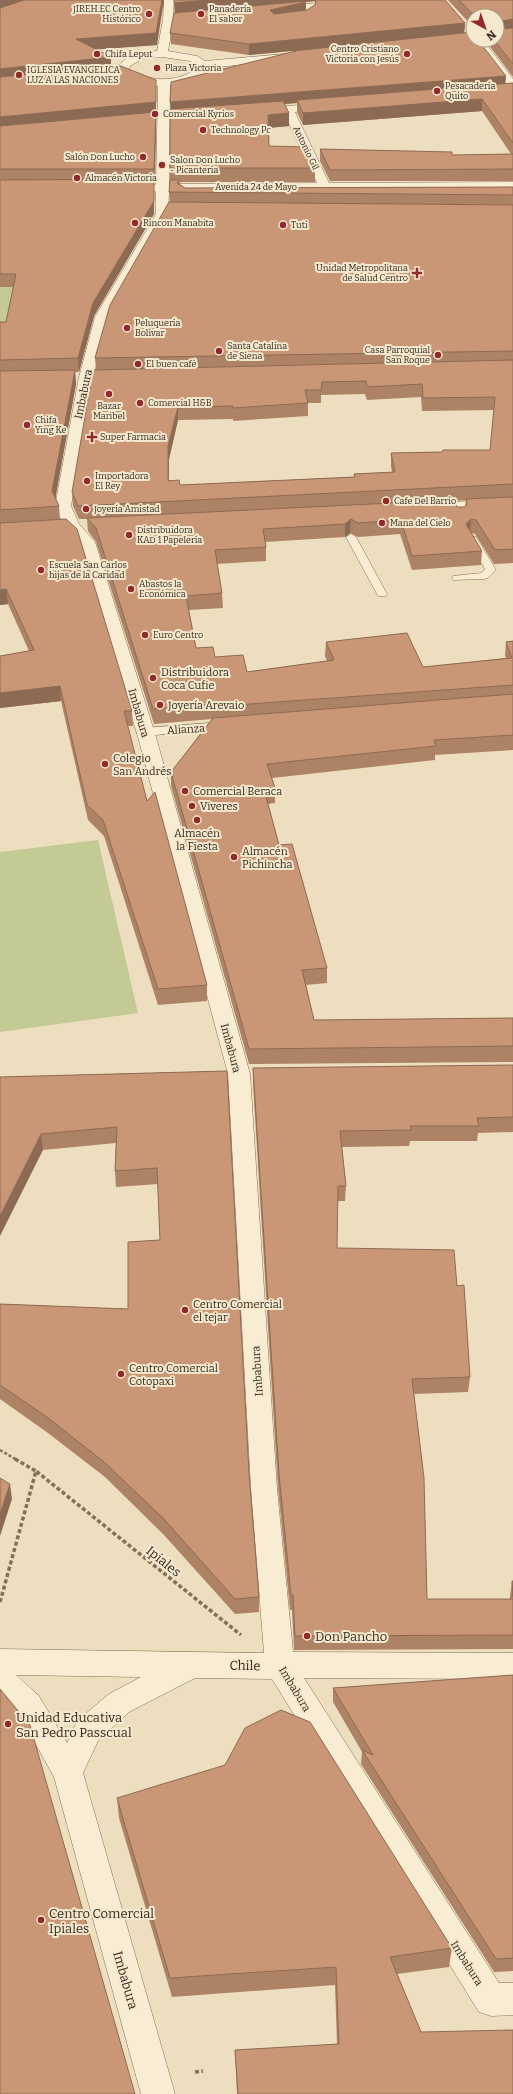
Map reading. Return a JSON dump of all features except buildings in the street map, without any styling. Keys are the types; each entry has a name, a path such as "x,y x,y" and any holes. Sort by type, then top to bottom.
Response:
{"street":[{"path":"162,54 168,20 169,0"},
{"path":"262,11 310,10 380,0"},
{"path":"168,20 216,16"},
{"path":"482,48 513,87"},
{"path":"124,72 123,68 130,60 162,54 193,58 203,65 303,55"},
{"path":"109,73 124,72 139,79 164,82 190,78 203,70 203,65"},
{"name":"Imbabura","path":"164,82 164,118 151,186 163,209 162,214 102,317 87,377 71,453 64,506 65,526 87,542 145,732 239,1074 264,1489 280,1666 502,2000"},
{"path":"500,92 513,92"},
{"path":"245,112 338,105"},
{"name":"Antonio Gil","path":"288,109 325,187"},
{"path":"151,119 177,117"},
{"name":"Avenida 24 de Mayo","path":"151,186 513,186"},
{"path":"163,209 176,209"},
{"path":"418,509 458,512 513,504"},
{"path":"65,526 95,524"},
{"path":"214,1075 261,1074"},
{"name":"Chile","path":"0,1662 280,1666 513,1666"},
{"path":"68,1773 87,1731 119,1703 193,1665"},
{"name":"Imbabura","path":"0,1679 29,1705 68,1773 158,2094"}],"lane":[{"path":"351,537 382,594"},
{"path":"457,578 484,576 491,570 471,537"},
{"name":"Alianza","path":"145,732 238,725"}],"path":[{"name":"Ipiales","path":"0,1450 36,1471 280,1666"},
{"path":"0,1602 36,1471"},
{"path":"195,2072 203,2071"}],"green space":[{"path":"0,287 36,287 32,303 0,337"},
{"path":"98,840 138,1013 0,1032 0,852"}],"place":[{"name":"JIREH.EC Centro Histórico","path":"149,14"},
{"name":"Panadería El sabor","path":"201,14"},
{"name":"Chifa Leput","path":"97,54"},
{"name":"Centro Cristiano Victoria con Jesús","path":"407,54"},
{"name":"Plaza Victoria","path":"157,68"},
{"name":"IGLESIA EVANGELICA LUZ A LAS NACIONES","path":"19,75"},
{"name":"Pesacadería Quito","path":"437,91"},
{"name":"Comercial Kyrios","path":"155,114"},
{"name":"Technology Pc","path":"203,130"},
{"name":"Salón Don Lucho","path":"143,157"},
{"name":"Salon Don Lucho - Picanteria","path":"162,165"},
{"name":"Almacén Victoria","path":"77,178"},
{"name":"Rincon Manabita","path":"135,223"},
{"name":"Tuti","path":"283,225"},
{"name":"Unidad Metropolitana de Salud Centro","path":"417,273"},
{"name":"Peluquería Bolivar","path":"127,328"},
{"name":"Santa Catalina de Siena","path":"219,351"},
{"name":"Casa Parroquial San Roque","path":"438,355"},
{"name":"El buen café","path":"138,364"},
{"name":"Bazar Maribel","path":"109,394"},
{"name":"Comercial H&B","path":"140,403"},
{"name":"Chifa Ying Ke","path":"27,425"},
{"name":"Super Farmacia","path":"92,437"},
{"name":"Importadora El Rey","path":"87,481"},
{"name":"Cafe Del Barrio","path":"386,501"},
{"name":"Joyería Amistad","path":"86,509"},
{"name":"Mana del Cielo","path":"382,523"},
{"name":"Distribuidora KAD 1 Papelería","path":"129,535"},
{"name":"Escuela San Carlos hijas de la Caridad","path":"41,570"},
{"name":"Abastos la Económica","path":"131,589"},
{"name":"Euro Centro","path":"145,635"},
{"name":"Distribuidora Coca Cufie","path":"153,678"},
{"name":"Joyería Arevaio","path":"160,705"},
{"name":"Colegio San Andrés","path":"105,764"},
{"name":"Comercial Beraca","path":"185,791"},
{"name":"Viveres","path":"192,806"},
{"name":"Almacén la Fiesta","path":"197,820"},
{"name":"Almacén Pichincha","path":"234,857"},
{"name":"Centro Comercial el tejar","path":"185,1310"},
{"name":"Centro Comercial Cotopaxi","path":"121,1374"},
{"name":"Don Pancho","path":"307,1636"},
{"name":"Unidad Educativa San Pedro Passcual","path":"8,1724"},
{"name":"Centro Comercial Ipiales","path":"41,1920"}]}
